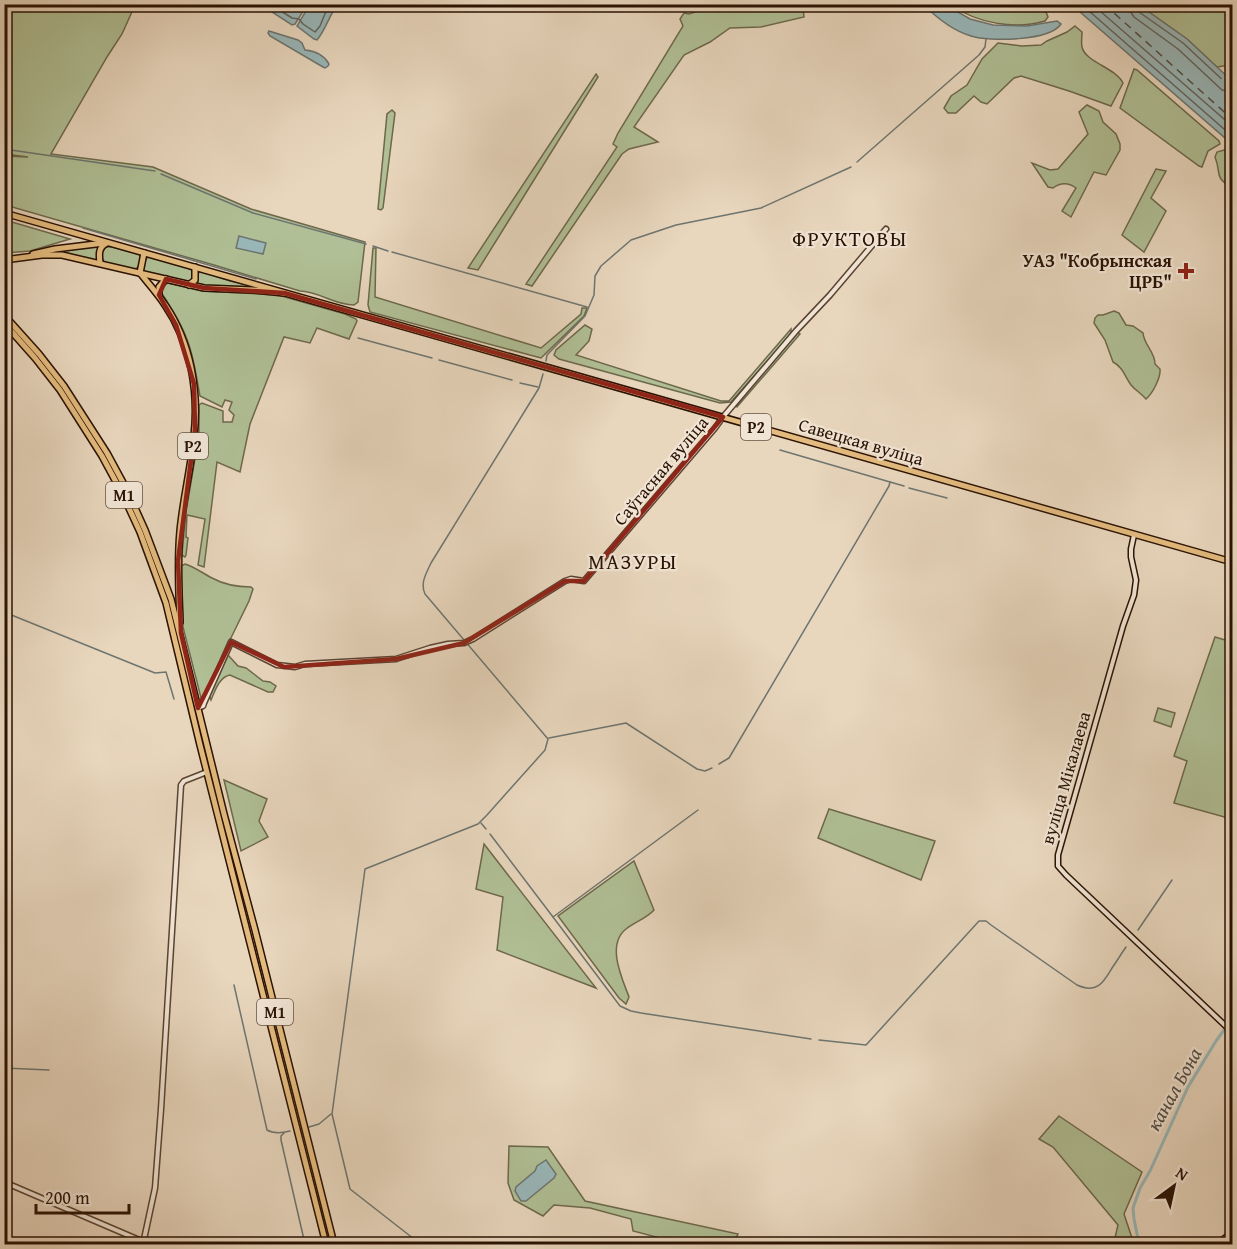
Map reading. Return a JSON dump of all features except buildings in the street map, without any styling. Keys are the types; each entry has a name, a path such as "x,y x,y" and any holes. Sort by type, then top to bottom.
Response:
{"main road":[{"name":"Р2","path":"4,213 284,293"},
{"name":"Р2","path":"23,257 55,249 108,243"},
{"path":"100,263 101,247 108,243"},
{"path":"140,273 144,253"},
{"name":"Р2","path":"4,260 62,255 188,285 214,289 284,293"},
{"path":"188,285 195,280 195,267"},
{"name":"Р2","path":"140,273 159,295 176,325 186,348 195,398 194,440 183,504 178,553 181,633"},
{"path":"159,295 159,287 166,279"},
{"name":"Савецкая вуліца","path":"284,293 1233,562"},
{"name":"М1","path":"4,315 64,386 107,453 146,530 171,599 334,1245"},
{"name":"М1","path":"4,323 60,390 97,448 140,532 166,603 326,1245"},
{"path":"1218,1245 1233,1233"}],"street":[{"path":"723,417 886,229"},
{"name":"Саўгасная вуліца","path":"198,708 203,706 231,642 284,667 396,659 430,648 464,643 565,580 585,581 723,417"},
{"name":"вуліца Мікалаева","path":"1134,535 1131,549 1136,580 1134,595 1123,626 1058,855 1058,866 1232,1031"},
{"path":"4,1182 144,1243 155,1188 182,785 184,781 207,772"}],"highlighted area":[{"path":"166,279 204,288 284,293 723,417 584,581 565,581 464,643 396,659 284,667 231,642 198,708 181,633 178,561 195,429 194,384 176,325 159,295"}],"green space":[{"path":"5,5 135,5 122,34 51,154 153,167 251,209 365,242 358,302 354,305 340,303 313,293 5,205 4,156 28,157 5,154"},
{"path":"697,5 802,5 804,17 761,27 730,28 710,42 684,55 634,127 658,142 629,149 622,154 532,286 526,284 617,147 613,144 618,133 683,26 680,19 684,13 695,12"},
{"path":"951,5 1014,5 1046,12 1048,17 1045,21 1033,24 1008,25 972,16"},
{"path":"1139,5 1229,5 1232,7 1230,29 1232,29 1232,62 1230,65 1217,67 1187,39"},
{"path":"1075,26 1082,32 1084,52 1114,73 1123,83 1111,106 1021,76 1014,78 987,104 974,96 956,113 948,113 944,108 951,96 967,85 982,59 998,43 1022,46 1041,45"},
{"path":"1134,69 1219,141 1220,144 1208,151 1202,167 1120,108"},
{"path":"596,74 598,77 478,270 468,268"},
{"path":"1087,105 1099,111 1103,122 1116,134 1120,150 1106,175 1094,172 1071,217 1062,211 1076,188 1064,184 1053,188 1048,187 1032,163 1050,170 1058,169 1088,134 1079,112"},
{"path":"392,110 395,113 381,210 378,209 387,114"},
{"path":"1224,150 1232,154 1232,188 1220,178 1215,157 1217,152"},
{"path":"1156,169 1166,171 1151,198 1166,211 1144,252 1122,235"},
{"path":"4,220 70,239 30,251 5,253"},
{"path":"100,246 98,262 53,252"},
{"path":"106,247 140,255 139,266 134,270 105,263 101,256 102,250"},
{"path":"373,248 376,248 375,297 541,348 581,314 582,308 587,308 584,316 541,358 370,312 368,305"},
{"path":"148,257 188,268 193,271 194,276 191,282 186,283 143,271 145,260"},
{"path":"200,271 257,287 257,289 194,285"},
{"path":"168,283 203,291 278,295 345,314 357,321 349,339 317,328 310,343 284,337 250,424 240,472 217,462 204,567 198,565 205,519 187,515 186,537 188,538 185,557 182,554 186,512 199,435 199,405 202,403 223,411 223,422 232,422 234,415 229,410 232,402 225,400 222,407 200,396 189,344 178,319 161,292 163,284"},
{"path":"1114,311 1119,313 1126,325 1133,326 1143,333 1155,364 1160,369 1156,385 1146,399 1131,385 1122,369 1113,362 1105,340 1094,323 1098,315"},
{"path":"585,325 592,329 589,341 576,355 721,401 729,401 791,329 791,334 731,402 720,403 559,359 554,355 556,350"},
{"path":"798,333 800,334 737,407 791,339"},
{"path":"185,564 221,582 253,589 205,699 201,698 183,627 181,566"},
{"path":"1215,637 1232,642 1232,816 1228,818 1174,803 1187,761 1174,756"},
{"path":"228,655 238,666 246,668 263,681 276,686 273,692 268,692 230,675 220,681 211,700 209,695"},
{"path":"1158,708 1175,713 1171,727 1154,721"},
{"path":"224,780 267,799 259,821 268,837 241,851"},
{"path":"829,809 935,841 921,880 818,838"},
{"path":"484,844 596,988 497,950 503,897 476,889"},
{"path":"634,861 654,910 626,929 617,944 617,962 629,997 626,1004 619,998 558,916"},
{"path":"1059,1116 1142,1172 1124,1214 1134,1244 1114,1242 1118,1225 1053,1147 1039,1139"},
{"path":"509,1146 548,1147 585,1201 738,1234 733,1244 683,1244 633,1231 631,1219 590,1208 554,1205 543,1216 514,1200 508,1183"}],"water":[{"path":"275,4 307,5 292,25 272,12"},
{"path":"310,4 337,5 317,40 297,26"},
{"path":"924,5 946,5 970,19 993,25 1027,26 1057,21 1061,24 1055,30 1032,37 980,38 952,27"},
{"path":"1072,5 1139,5 1187,39 1232,81 1232,144"},
{"path":"269,31 298,40 305,50 316,52 325,58 328,66 323,67 270,36"},
{"path":"239,236 266,243 263,254 236,248"},
{"path":"546,1160 556,1174 554,1178 526,1201 521,1201 515,1191 516,1187"}],"waterway":[{"path":"857,162 979,55 985,47 986,39"},
{"path":"1223,81 1232,72"},
{"path":"4,149 155,171"},
{"path":"546,361 547,355 585,316 594,295 595,276 601,266 631,240 676,225 761,208 851,167"},
{"path":"161,174 253,213 366,244"},
{"path":"83,228 256,279"},
{"path":"373,246 388,251"},
{"path":"392,252 587,307"},
{"path":"358,338 432,358"},
{"path":"439,360 512,380"},
{"path":"414,1239 350,1189 332,1114 365,869 478,824 545,750 548,739 425,594 423,586 431,563 539,388 543,374"},
{"path":"520,383 538,387"},
{"path":"719,764 729,758 890,482 780,450"},
{"path":"890,482 904,486"},
{"path":"909,488 947,498"},
{"path":"4,612 155,673 166,672 174,699"},
{"path":"549,738 626,723 697,769 705,771 712,768"},
{"path":"490,834 553,917 698,810"},
{"path":"481,823 486,829"},
{"path":"1138,930 1172,880"},
{"path":"553,917 620,1006 641,1013 811,1039"},
{"path":"819,1040 866,1045 979,921 986,921 1077,985 1084,987 1094,988 1099,985 1126,947"},
{"path":"234,985 267,1130 278,1133 290,1131"},
{"name":"канал Бона","path":"1139,1244 1133,1208 1140,1188 1188,1087 1232,1019"},
{"path":"4,1068 49,1070"},
{"path":"309,1127 319,1124 331,1114"},
{"path":"284,1133 281,1140 305,1244"}],"ferry route":[{"path":"1104,4 1232,119"}],"place":[{"name":"УАЗ \"Кобрынская ЦРБ\"","path":"1186,271"}],"district":[{"name":"ФРУКТОВЫ","path":"850,239"},
{"name":"МАЗУРЫ","path":"633,562"}]}
